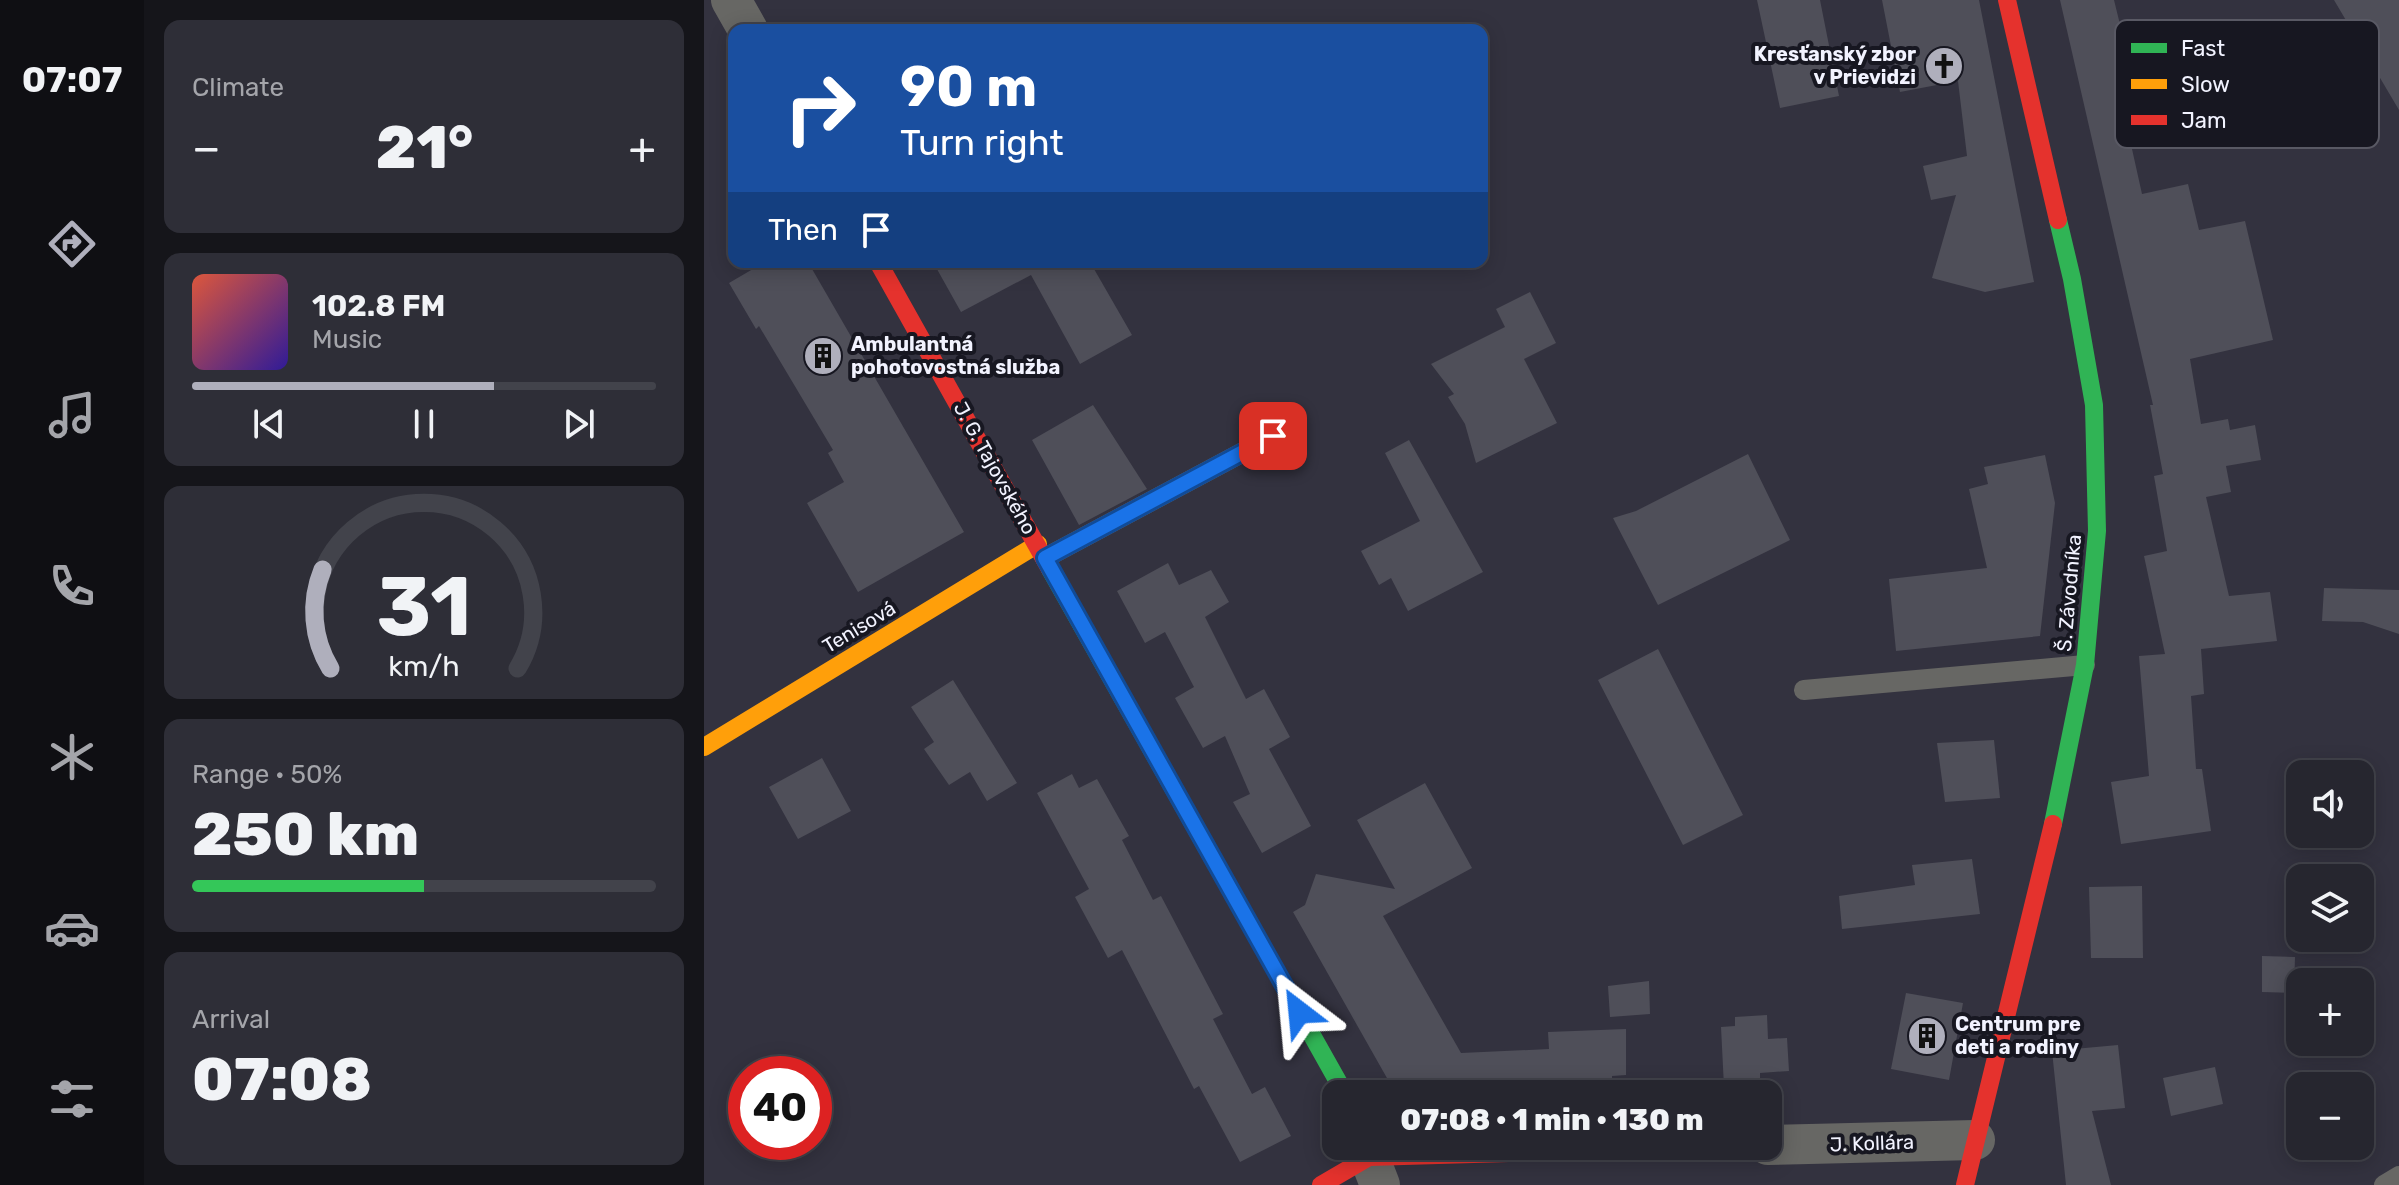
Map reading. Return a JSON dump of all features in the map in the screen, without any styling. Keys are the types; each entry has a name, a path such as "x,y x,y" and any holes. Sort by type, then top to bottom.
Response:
{"street":[{"path":"731,0 745,24"},
{"name":"Š. Závodníka","path":"1965,1185 2058,804 2085,665 2097,531 2094,405 2072,279 2007,0"},
{"name":"J. G. Tajovského","path":"881,268 1337,1080"},
{"name":"Tenisová","path":"704,747 1041,551"},
{"name":"J. Kollára","path":"1782,1145 1975,1140"},
{"path":"1321,1185 1371,1163 1437,1160"}],"lane":[{"path":"1041,551 1273,436"},
{"path":"1804,690 2085,665"},
{"path":"2384,1185 2399,1176"}],"building":[{"path":"1757,0 1820,0 1839,96 1780,108"},
{"path":"1882,0 1979,0 2034,282 1985,292 1932,278 1956,195 1931,200 1923,166 1967,156 1958,81 1900,92"},
{"path":"2060,0 2114,0 2119,20 2115,20 2115,148 2132,148 2142,194 2188,184 2199,230 2245,221 2273,340 2190,359 2201,424 2228,419 2230,430 2255,425 2261,460 2226,466 2231,492 2206,497 2229,596 2270,592 2277,641 2201,649 2204,694 2191,696 2196,769 2202,769 2211,831 2121,844 2111,782 2149,776 2139,656 2165,654 2144,556 2167,551 2154,476 2163,474 2150,405 2153,405"},
{"path":"2334,0 2399,0 2399,110 2379,76 2379,20 2346,20"},
{"path":"755,268 811,268 964,532 858,592 807,503 844,482 828,453 833,450 759,326 756,329 729,283"},
{"path":"936,268 1093,268 1132,335 1080,364 1031,275 961,312"},
{"path":"1530,292 1556,343 1524,359 1557,423 1476,463 1465,424 1448,397 1454,394 1431,364 1505,327 1496,309"},
{"path":"1093,405 1147,489 1079,525 1032,440"},
{"path":"1409,440 1483,572 1408,611 1391,578 1379,585 1361,551 1420,521 1385,453"},
{"path":"1748,454 1790,540 1658,605 1613,518 1636,511"},
{"path":"2045,455 2055,503 2040,636 1896,651 1889,579 1987,568 1969,489 1988,484 1984,467"},
{"path":"1168,563 1179,585 1211,570 1229,602 1205,617 1246,699 1264,689 1290,737 1269,749 1311,826 1262,853 1233,802 1250,794 1225,736 1203,748 1175,698 1194,687 1165,632 1145,643 1117,591"},
{"path":"2324,588 2399,590 2399,634 2363,622 2322,621"},
{"path":"1658,649 1743,815 1683,845 1598,680"},
{"path":"953,680 1017,783 987,801 970,772 949,785 924,749 934,742 911,707"},
{"path":"1994,740 2000,798 1945,802 1937,743"},
{"path":"822,758 851,811 798,839 769,787"},
{"path":"1072,774 1079,788 1097,779 1129,836 1122,840 1153,900 1161,896 1223,1014 1213,1019 1252,1094 1265,1087 1291,1136 1240,1162 1199,1086 1194,1089 1122,950 1108,958 1075,897 1089,889 1037,793"},
{"path":"1425,783 1472,868 1383,916 1461,1053 1549,1049 1548,1032 1626,1029 1626,1075 1612,1076 1612,1080 1388,1080 1293,912 1305,905 1316,874 1395,889 1357,820"},
{"path":"1972,859 1980,914 1842,929 1839,896 1915,885 1912,865"},
{"path":"2142,886 2143,958 2091,958 2089,887"},
{"path":"2262,956 2295,957 2295,968 2286,968 2286,993 2262,992"},
{"path":"1649,981 1650,1014 1610,1017 1608,986"},
{"name":"Centrum pre deti a rodiny","path":"1906,993 1963,1003 1949,1080 1891,1069"},
{"path":"1767,1015 1768,1039 1787,1038 1789,1071 1760,1073 1760,1080 1724,1080 1721,1027 1735,1026 1735,1017"},
{"path":"2118,1045 2125,1108 2092,1111 2111,1185 2066,1185 2052,1051"},
{"path":"2215,1067 2223,1104 2171,1116 2163,1078"}],"traffic: fast":[{"path":"2053,824 2085,665 2097,531 2094,405 2072,279 2058,220"},
{"path":"1050,569 1337,1080"}],"traffic: slow":[{"path":"704,747 1038,544"}],"traffic: jam":[{"path":"2007,0 2058,220"},
{"path":"881,268 1050,569"},
{"path":"1965,1185 2053,824"},
{"path":"1321,1185 1364,1160"}],"place":[{"name":"Kresťanský zbor v Prievidzi","path":"1944,66"},
{"name":"Ambulantná pohotovostná služba","path":"823,356"},
{"name":"Centrum pre deti a rodiny","path":"1927,1036"}],"route":[{"path":"1273,436 1045,558 1299,1012"}]}
